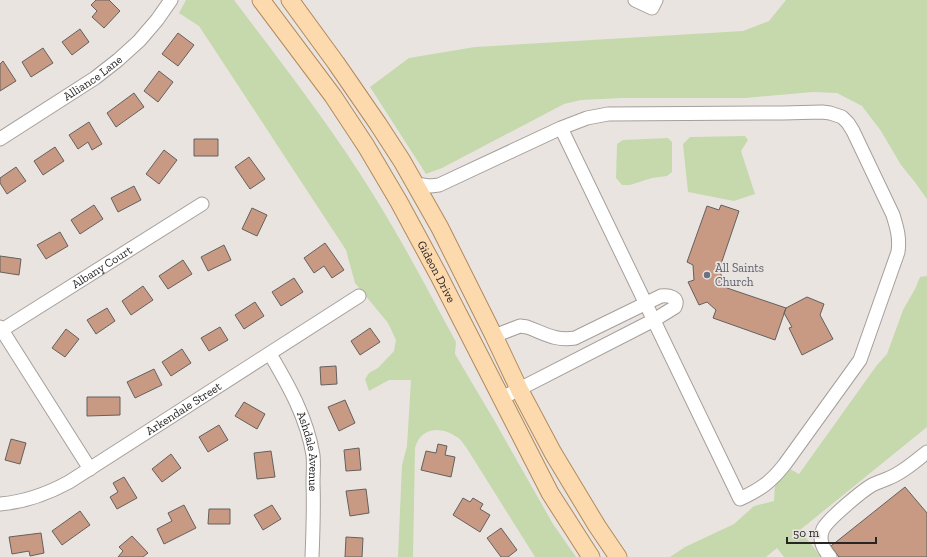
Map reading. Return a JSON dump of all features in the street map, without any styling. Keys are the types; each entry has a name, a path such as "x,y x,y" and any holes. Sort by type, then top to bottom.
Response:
{"main road":[{"name":"Gideon Drive","path":"261,0 333,96 400,202 440,276 550,493 590,557"},
{"name":"Gideon Drive","path":"290,0 336,63 402,161 440,228 519,389 553,453 597,526 618,557"}],"street":[{"name":"Alliance Lane","path":"0,138 95,78 118,60 143,36 157,20 171,0"},
{"path":"635,0 652,8 656,0"},
{"path":"415,184 430,186 439,185 561,128 587,118 608,114 822,112 842,117 853,131 893,215 899,236 898,252 860,360 776,476 760,489 740,499 561,128"},
{"name":"Albany Court","path":"1,329 202,204"},
{"path":"494,336 520,326 524,326 554,338 576,338 660,296 665,295 673,298 677,304 672,310 654,320 502,398"},
{"name":"Arkendale Street","path":"0,504 37,497 55,490 360,296"},
{"path":"1,329 90,469"},
{"name":"Ashdale Avenue","path":"270,354 289,386 300,410 313,456 314,506 312,557"},
{"path":"830,557 824,550 821,539 823,529 829,521 865,489 895,476 927,452"}],"green space":[{"path":"186,0 234,0 326,123 360,173 397,234 456,342 455,354 553,524 576,557 535,557 463,442 451,433 436,430 426,432 422,435 415,448 413,557 398,557 402,465 407,446 411,380 389,380 369,391 365,379 369,373 378,368 394,351 396,340 388,323 355,283 346,250 199,26 179,13"},
{"path":"786,0 927,0 927,199 901,165 881,131 862,106 837,93 813,92 745,98 622,98 581,100 564,104 442,168 426,174 370,87 409,58 475,47 743,31 769,21"},
{"path":"745,136 748,140 741,151 755,194 734,201 688,192 683,144 690,137"},
{"path":"668,138 672,142 672,172 667,176 652,178 630,185 622,185 616,178 617,144 623,140"},
{"path":"927,276 927,427 800,530 821,557 784,557 777,548 766,557 670,557 685,547 734,524 754,506 774,501 775,483 790,469 799,474 877,365 887,354 903,310 920,277"}],"building":[{"path":"96,0 109,0 120,11 104,28 92,17 97,11 91,5"},
{"path":"80,29 89,42 72,55 62,42"},
{"path":"178,33 194,45 178,66 162,54"},
{"path":"43,48 53,63 31,77 22,62"},
{"path":"3,61 16,81 0,91 0,64"},
{"path":"159,71 173,82 158,102 144,91"},
{"path":"134,93 144,107 116,127 107,113"},
{"path":"89,122 102,144 92,150 88,142 78,149 69,135"},
{"path":"194,139 218,139 218,156 194,156"},
{"path":"55,147 64,161 43,175 34,161"},
{"path":"164,150 177,160 159,184 146,174"},
{"path":"249,157 265,179 250,189 235,167"},
{"path":"16,167 26,181 7,194 0,183 0,178"},
{"path":"134,186 141,200 118,212 111,198"},
{"path":"94,205 103,219 80,234 71,220"},
{"name":"All Saints Church","path":"721,205 739,211 719,270 727,288 786,308 775,340 713,318 716,310 707,302 699,305 688,282 694,280 693,265 687,262 707,206 719,210"},
{"path":"252,208 267,215 257,236 242,229"},
{"path":"60,232 68,246 46,259 37,245"},
{"path":"325,243 344,270 332,278 324,266 314,273 304,258"},
{"path":"224,245 231,260 208,271 201,257"},
{"path":"0,256 21,259 19,275 0,272"},
{"path":"183,260 192,274 168,289 159,276"},
{"path":"294,278 303,292 281,306 272,292"},
{"path":"143,286 153,300 131,315 122,301"},
{"path":"807,297 824,304 820,315 833,339 802,355 789,328 792,327 784,313 786,308"},
{"path":"255,302 264,316 244,329 235,315"},
{"path":"107,308 115,321 96,334 87,320"},
{"path":"220,327 228,340 209,351 201,338"},
{"path":"370,328 380,342 360,355 351,341"},
{"path":"66,329 79,339 65,357 52,348"},
{"path":"182,349 191,363 171,376 162,362"},
{"path":"336,366 337,384 321,385 320,367"},
{"path":"154,369 162,385 135,398 127,382"},
{"path":"87,397 120,397 120,415 87,416"},
{"path":"345,400 355,423 339,431 328,407"},
{"path":"244,402 265,414 257,429 235,416"},
{"path":"219,425 228,440 208,452 199,437"},
{"path":"11,439 26,443 20,464 5,460"},
{"path":"438,444 447,446 445,455 455,457 451,477 421,470 426,451 436,453"},
{"path":"359,448 361,470 346,471 344,450"},
{"path":"271,451 275,477 257,479 254,453"},
{"path":"171,454 181,468 162,482 152,469"},
{"path":"124,477 137,498 117,509 110,497 118,492 113,483"},
{"path":"905,487 927,513 927,557 839,557 831,546"},
{"path":"366,489 369,513 350,516 346,491"},
{"path":"463,498 470,502 473,498 483,504 480,509 490,515 480,532 453,515"},
{"path":"184,505 196,528 164,544 157,529 172,521 168,513"},
{"path":"272,505 281,519 263,530 254,515"},
{"path":"209,509 230,509 230,524 208,524"},
{"path":"80,511 90,525 62,545 52,531"},
{"path":"501,528 517,550 508,557 501,557 487,538"},
{"path":"41,533 44,553 30,556 29,551 12,554 9,537"},
{"path":"132,536 148,553 143,557 118,557 123,551 119,547"},
{"path":"346,537 363,538 362,557 345,557"}],"place":[{"name":"All Saints Church","path":"707,275"}]}
